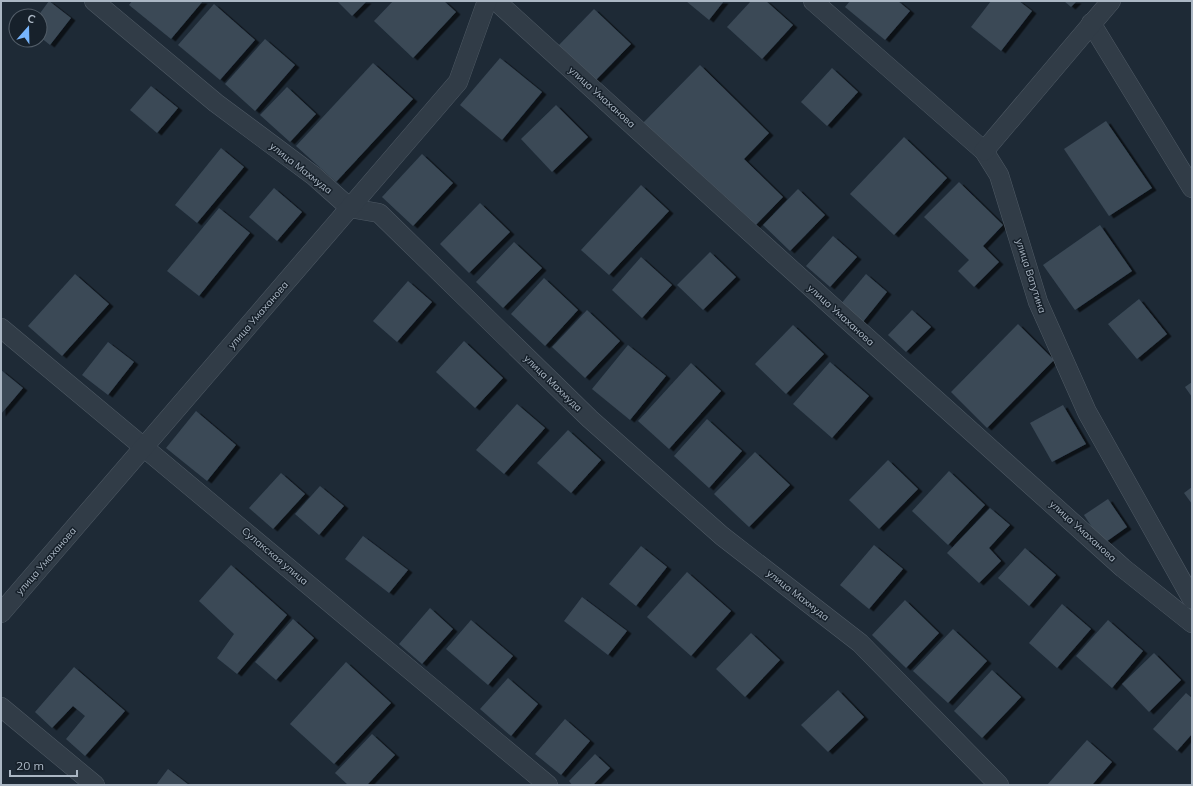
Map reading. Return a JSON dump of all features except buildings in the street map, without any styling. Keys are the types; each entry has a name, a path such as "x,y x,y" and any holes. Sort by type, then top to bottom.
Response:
{"street":[{"name":"улица Махмуда","path":"94,1 216,104 314,176 350,208 379,213 590,419 722,536 860,644 999,785"},
{"name":"улица Умаханова","path":"1,613 458,82 488,1"},
{"name":"улица Умаханова","path":"496,1 768,249 1117,562 1192,623"},
{"name":"улица Ватутина","path":"813,1 984,151 999,175 1038,302 1087,412 1192,599"},
{"path":"984,151 1111,1"},
{"path":"1091,23 1192,188"},
{"name":"Сулакская улица","path":"1,328 548,785"},
{"path":"1,707 95,785"}]}
